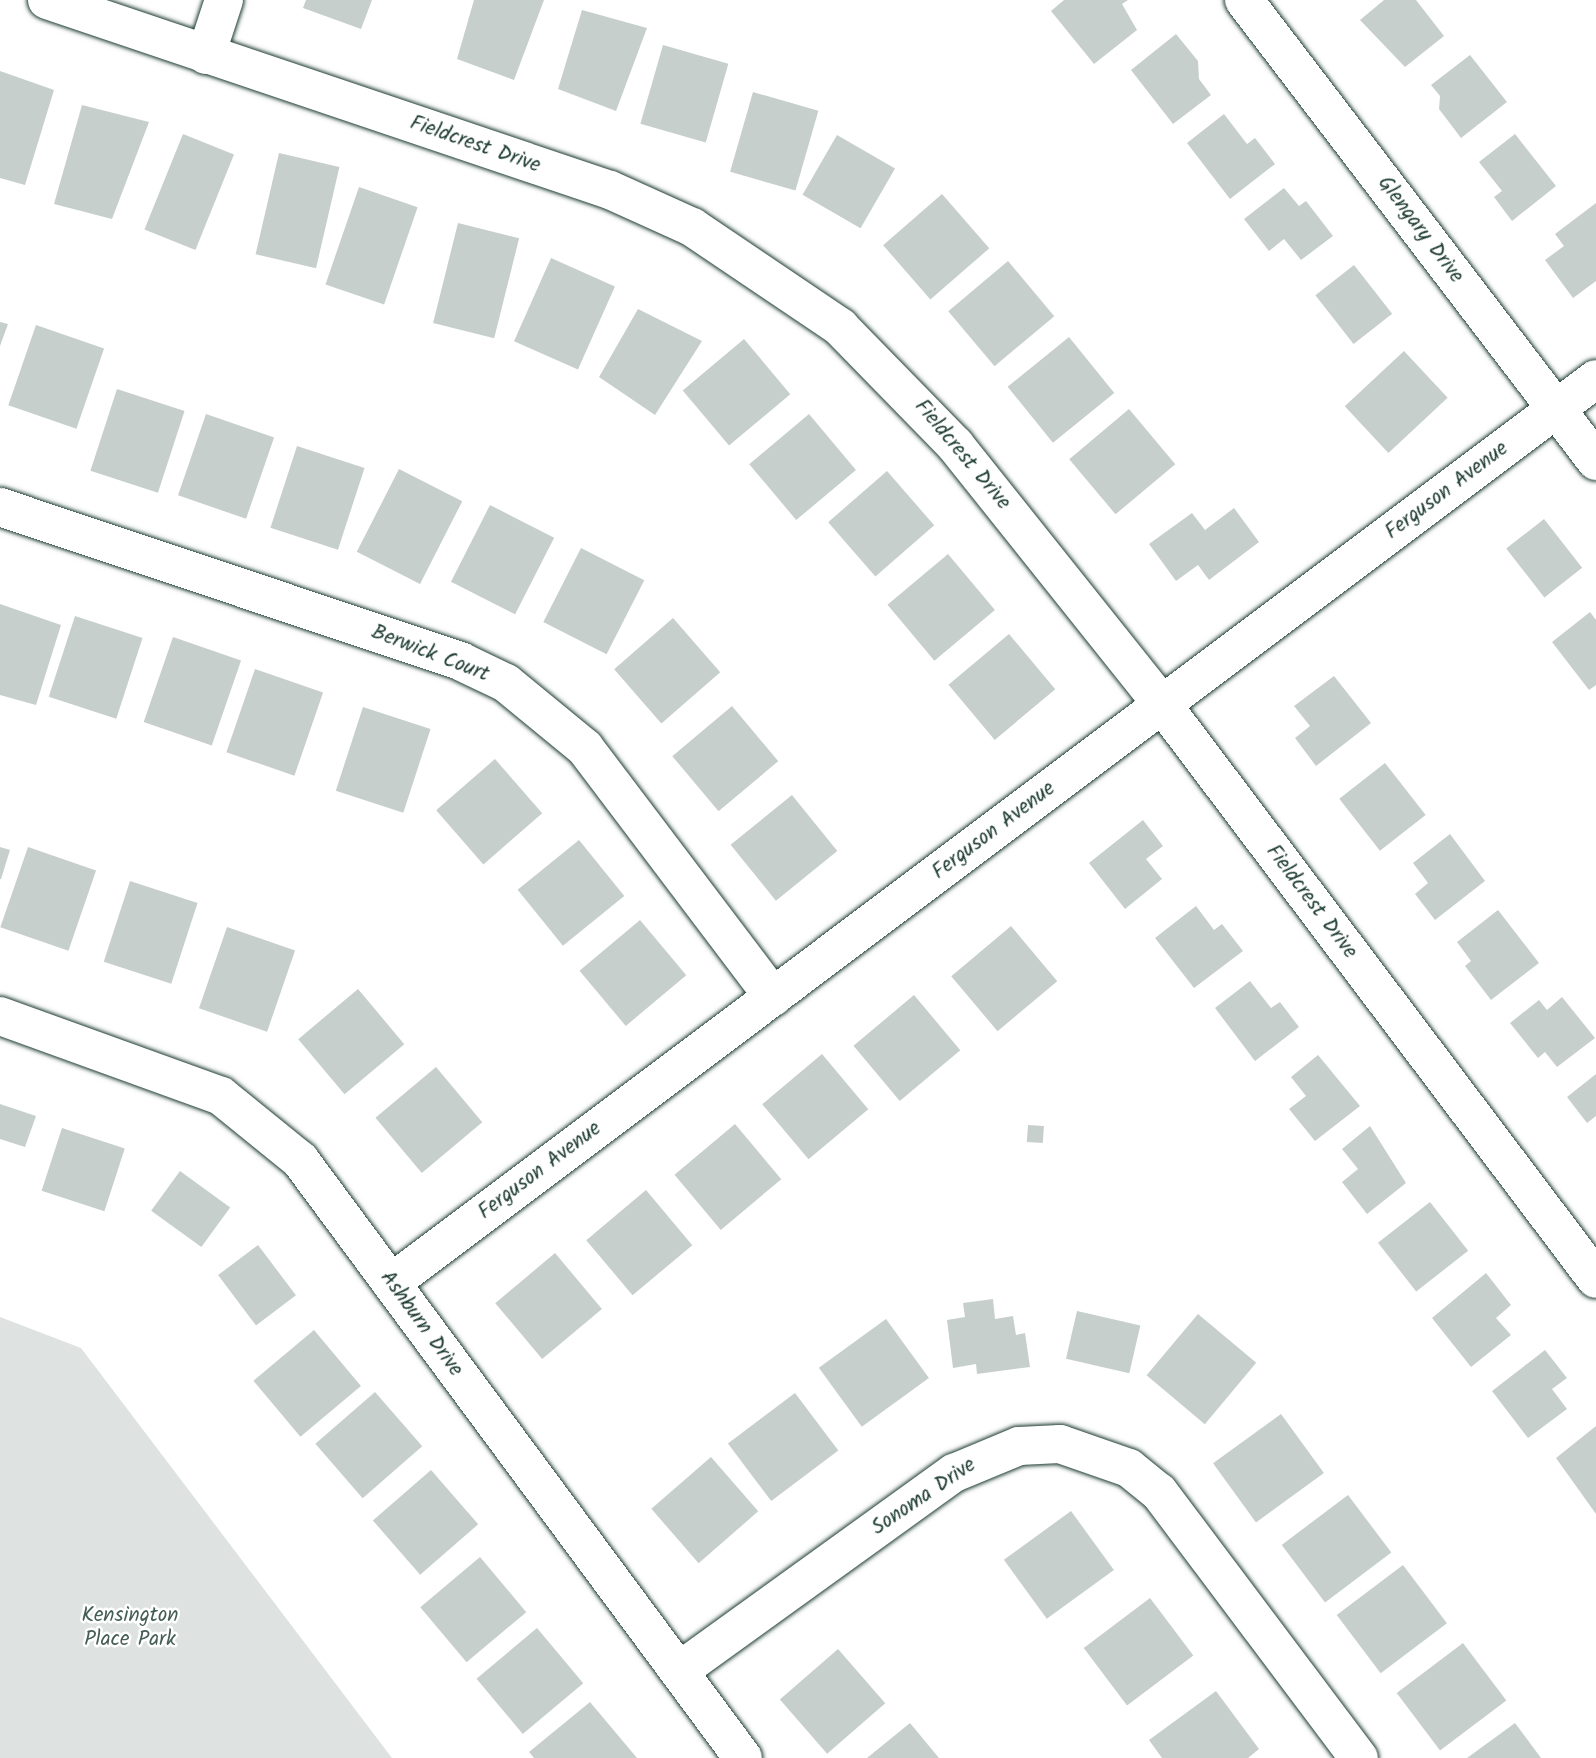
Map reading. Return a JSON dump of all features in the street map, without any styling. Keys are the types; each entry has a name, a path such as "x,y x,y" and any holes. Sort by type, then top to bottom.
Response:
{"street":[{"name":"Fieldcrest Drive","path":"47,0 610,190 768,273 841,327 906,388 1162,704 1596,1279"},
{"path":"206,55 224,0"},
{"name":"Glengary Drive","path":"1244,0 1596,461"},
{"name":"Ferguson Avenue","path":"391,1283 1596,379"},
{"name":"Berwick Court","path":"0,507 462,662 506,683 585,748 773,997"},
{"name":"Ashburn Drive","path":"0,1016 221,1096 300,1160 743,1758"},
{"name":"Sonoma Drive","path":"679,1671 954,1473 1019,1446 1060,1444 1129,1468 1159,1492 1359,1758"}],"green space":[{"name":"Kensington Place Park","path":"0,1317 81,1348 392,1758 0,1758"}],"building":[{"path":"306,0 372,0 361,29 303,8"},
{"path":"474,0 544,0 514,80 457,59"},
{"path":"1064,0 1128,0 1122,4 1137,30 1094,64 1051,11"},
{"path":"1384,0 1416,0 1444,36 1405,67 1360,20"},
{"path":"582,10 647,28 616,111 558,89"},
{"path":"1176,34 1198,61 1199,79 1211,95 1173,124 1131,70"},
{"path":"663,45 728,64 706,143 640,124"},
{"path":"1470,55 1507,102 1461,138 1439,109 1440,96 1431,85"},
{"path":"0,71 54,90 25,185 0,178"},
{"path":"753,92 818,111 795,191 730,172"},
{"path":"82,105 149,122 112,219 54,204"},
{"path":"1224,114 1247,144 1255,138 1275,164 1230,199 1187,143"},
{"path":"183,134 234,155 195,250 144,229"},
{"path":"1515,134 1556,186 1512,221 1494,197 1502,191 1479,162"},
{"path":"837,135 895,168 861,228 802,195"},
{"path":"279,153 339,167 316,268 256,254"},
{"path":"359,187 418,207 384,305 325,284"},
{"path":"1284,188 1299,206 1306,201 1333,236 1301,260 1284,239 1269,251 1244,219"},
{"path":"942,194 989,248 930,300 883,245"},
{"path":"1596,203 1596,281 1573,298 1545,260 1564,246 1555,234"},
{"path":"458,223 519,238 494,338 433,323"},
{"path":"551,258 615,286 578,370 514,341"},
{"path":"1008,261 1054,316 995,366 948,311"},
{"path":"1354,265 1392,314 1354,344 1315,295"},
{"path":"638,309 702,341 655,415 599,377"},
{"path":"0,322 8,324 0,346"},
{"path":"36,325 104,348 76,429 8,405"},
{"path":"1069,337 1114,393 1053,443 1008,387"},
{"path":"744,339 790,394 729,446 683,390"},
{"path":"1404,351 1448,398 1388,453 1345,406"},
{"path":"117,389 185,411 158,493 90,471"},
{"path":"1129,409 1175,464 1116,514 1069,459"},
{"path":"206,414 274,437 246,519 178,495"},
{"path":"809,414 856,470 796,520 749,464"},
{"path":"297,446 365,468 338,550 270,528"},
{"path":"399,469 462,501 420,584 357,552"},
{"path":"887,471 934,525 875,577 828,522"},
{"path":"490,505 554,538 515,614 451,582"},
{"path":"1234,508 1259,542 1209,580 1198,565 1176,581 1149,544 1192,513 1205,530"},
{"path":"1544,519 1582,568 1544,597 1506,549"},
{"path":"581,548 644,580 607,654 543,622"},
{"path":"948,554 995,610 934,661 887,605"},
{"path":"0,604 61,625 36,705 0,695"},
{"path":"1590,612 1596,620 1596,685 1589,690 1552,642"},
{"path":"75,616 143,638 116,719 49,697"},
{"path":"673,618 720,672 661,724 614,669"},
{"path":"1009,634 1055,689 995,740 948,685"},
{"path":"173,637 241,660 212,746 144,722"},
{"path":"255,669 323,692 294,776 226,752"},
{"path":"1334,676 1371,723 1316,766 1295,738 1310,726 1294,706"},
{"path":"732,706 778,761 719,811 672,756"},
{"path":"363,707 431,729 403,813 336,791"},
{"path":"495,759 542,813 483,865 436,810"},
{"path":"1385,763 1426,815 1380,851 1339,799"},
{"path":"792,795 837,851 776,901 731,845"},
{"path":"1143,820 1163,846 1146,859 1162,879 1125,909 1089,863"},
{"path":"1450,834 1485,881 1435,920 1415,894 1428,883 1413,863"},
{"path":"579,840 624,896 563,946 518,890"},
{"path":"0,847 10,850 1,879 0,879"},
{"path":"28,847 96,870 68,951 0,927"},
{"path":"130,881 198,903 171,984 104,962"},
{"path":"1196,906 1214,930 1222,924 1243,951 1194,988 1155,938"},
{"path":"1498,910 1539,963 1491,1000 1465,966 1471,961 1457,942"},
{"path":"640,920 686,975 626,1026 579,971"},
{"path":"1011,926 1057,981 998,1031 951,976"},
{"path":"227,927 295,950 267,1032 199,1008"},
{"path":"1250,981 1271,1008 1280,1002 1299,1027 1255,1061 1215,1008"},
{"path":"358,989 404,1044 345,1094 298,1039"},
{"path":"914,995 960,1050 900,1101 853,1046"},
{"path":"1562,997 1595,1038 1557,1067 1545,1052 1538,1058 1510,1023 1539,1000 1547,1010"},
{"path":"822,1054 868,1109 809,1159 762,1104"},
{"path":"1318,1055 1360,1106 1315,1141 1289,1109 1306,1096 1291,1077"},
{"path":"436,1067 482,1122 422,1173 375,1118"},
{"path":"1596,1074 1596,1116 1587,1123 1567,1097"},
{"path":"0,1104 36,1116 25,1147 0,1139"},
{"path":"735,1124 781,1179 721,1230 674,1175"},
{"path":"1028,1125 1044,1126 1043,1143 1027,1142"},
{"path":"1370,1126 1406,1183 1367,1214 1342,1182 1358,1169 1342,1149"},
{"path":"62,1128 125,1148 104,1211 42,1191"},
{"path":"180,1171 230,1207 201,1247 151,1211"},
{"path":"646,1190 692,1245 633,1295 586,1240"},
{"path":"1430,1202 1468,1251 1416,1291 1378,1243"},
{"path":"258,1245 296,1295 256,1325 218,1275"},
{"path":"555,1253 602,1309 542,1359 495,1303"},
{"path":"1486,1273 1511,1305 1496,1318 1511,1335 1471,1367 1432,1318"},
{"path":"993,1299 995,1319 1013,1316 1016,1335 1025,1333 1030,1367 977,1374 976,1364 953,1368 947,1320 965,1317 963,1303"},
{"path":"1077,1311 1140,1326 1129,1373 1066,1359"},
{"path":"1198,1314 1256,1363 1205,1424 1147,1375"},
{"path":"886,1319 929,1378 862,1427 819,1368"},
{"path":"314,1330 361,1386 300,1437 253,1381"},
{"path":"1545,1350 1567,1378 1552,1389 1567,1409 1528,1438 1492,1391"},
{"path":"375,1392 422,1446 363,1498 315,1444"},
{"path":"795,1393 838,1451 771,1501 728,1444"},
{"path":"1281,1414 1324,1473 1256,1522 1213,1463"},
{"path":"1596,1426 1596,1514 1556,1458"},
{"path":"711,1457 758,1511 699,1563 651,1509"},
{"path":"431,1470 478,1524 420,1575 373,1521"},
{"path":"1348,1495 1391,1553 1325,1602 1282,1545"},
{"path":"1071,1511 1114,1570 1047,1619 1004,1560"},
{"path":"480,1557 526,1612 467,1662 420,1607"},
{"path":"1403,1565 1447,1623 1381,1673 1337,1615"},
{"path":"1150,1598 1193,1656 1127,1705 1084,1648"},
{"path":"537,1628 583,1683 523,1734 476,1679"},
{"path":"1463,1643 1506,1701 1440,1750 1397,1693"},
{"path":"838,1649 885,1703 827,1754 780,1700"},
{"path":"1216,1691 1259,1749 1248,1758 1162,1758 1149,1740"},
{"path":"590,1702 637,1758 534,1758 529,1752"},
{"path":"910,1723 939,1758 867,1758"},
{"path":"1515,1723 1541,1758 1467,1758"}]}
